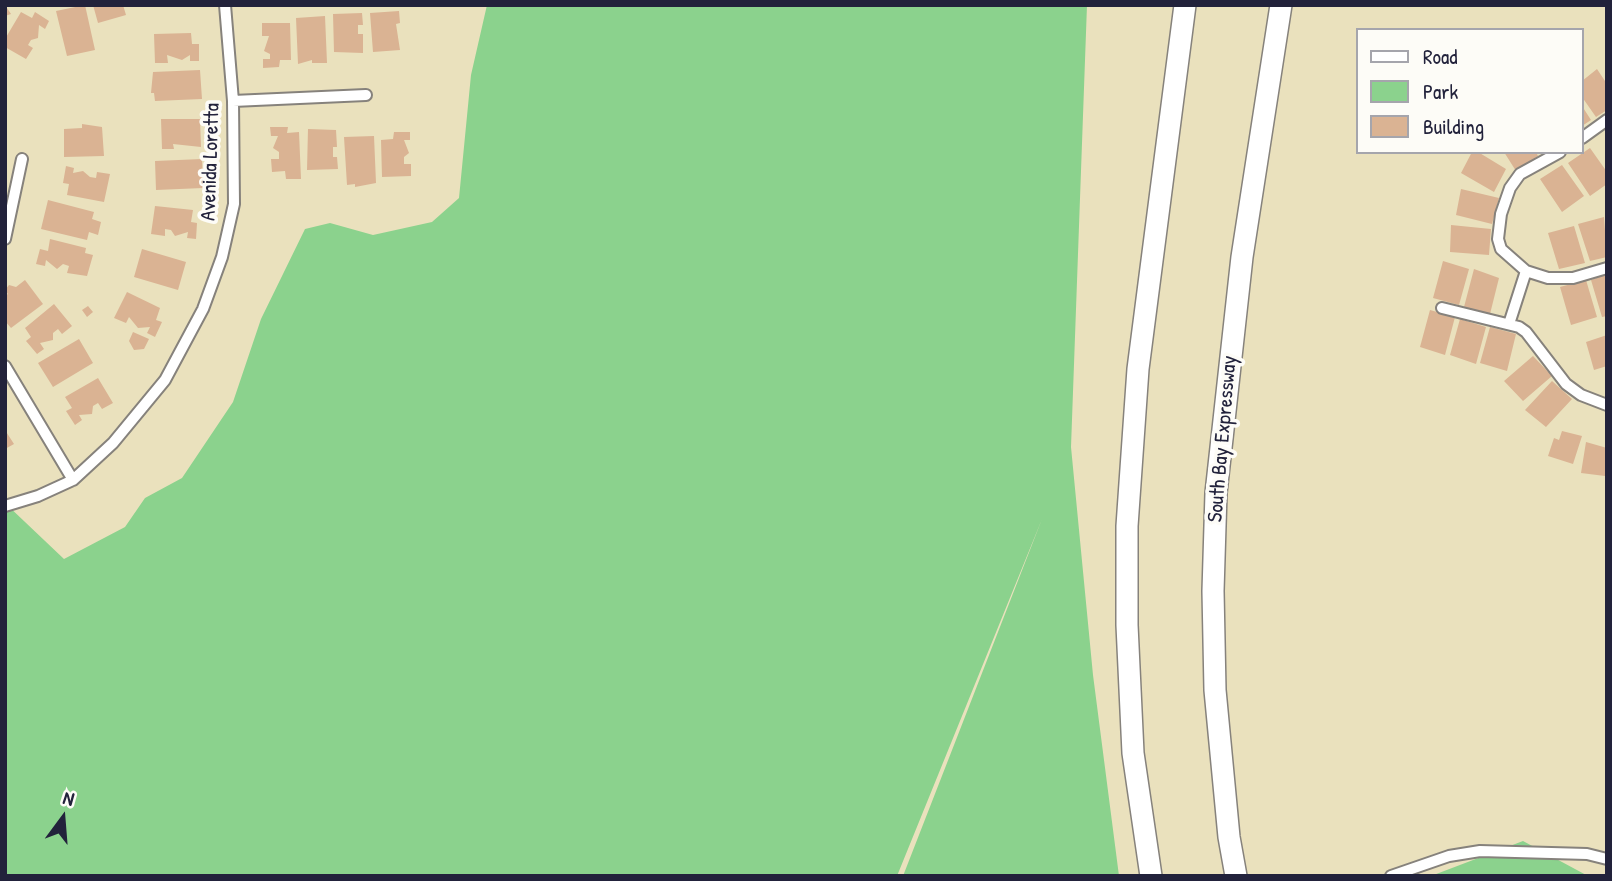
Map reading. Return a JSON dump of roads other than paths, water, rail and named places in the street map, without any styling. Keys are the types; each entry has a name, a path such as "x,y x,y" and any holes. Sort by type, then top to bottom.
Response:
{"highway":[{"path":"1151,876 1133,753 1127,625 1129,474 1138,369 1185,5"},
{"name":"South Bay Expressway","path":"1236,876 1218,739 1213,640 1216,493 1242,257 1281,5"}],"street":[{"name":"Avenida Loretta","path":"5,506 38,496 73,480 113,443 149,402 179,357 203,309 222,257 234,204 233,101 225,5"},
{"path":"233,101 366,95"},
{"path":"1584,137 1607,120"},
{"path":"1556,154 1520,174 1504,202 1498,239 1501,249 1506,257 1526,271 1560,279 1607,268"},
{"path":"5,239 22,159"},
{"path":"1509,324 1526,271"},
{"path":"1442,308 1509,324 1526,332 1566,384 1581,395 1607,405"},
{"path":"5,366 73,480"},
{"path":"1391,876 1449,856 1480,850 1587,854 1607,859"}]}
